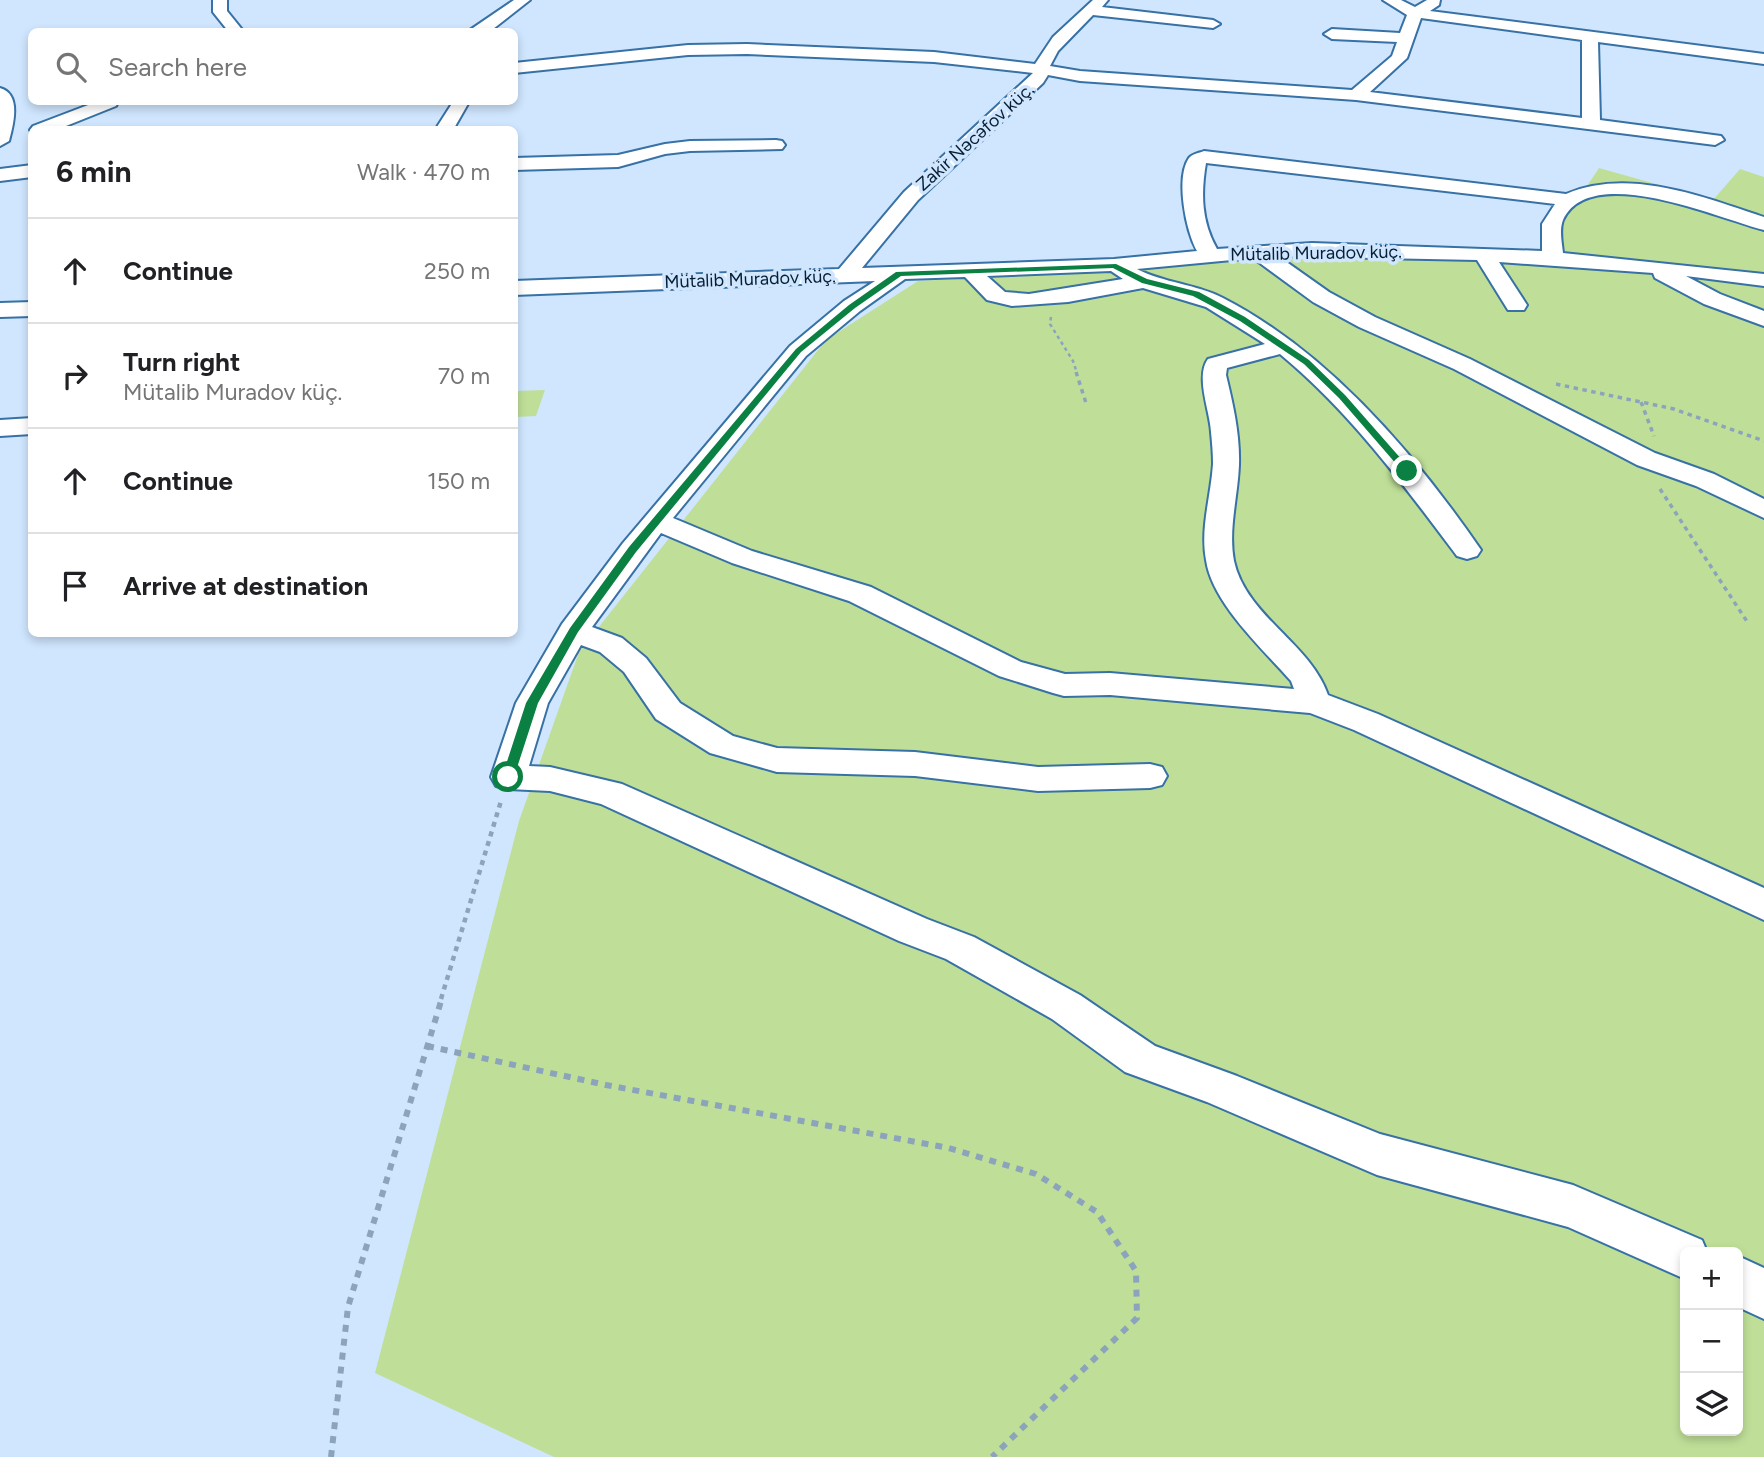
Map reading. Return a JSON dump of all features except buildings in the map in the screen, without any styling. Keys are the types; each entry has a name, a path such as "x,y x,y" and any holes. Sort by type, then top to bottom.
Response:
{"street":[{"path":"224,0 220,12 234,28"},
{"path":"483,28 523,0"},
{"path":"1390,0 1415,13 1764,59"},
{"path":"1356,95 1399,58 1415,13 1439,0"},
{"path":"1095,5 1213,24"},
{"name":"Zakir Nəcəfov küç.","path":"845,275 911,196 1037,80 1044,57 1095,5"},
{"path":"1332,34 1405,38"},
{"path":"1590,38 1591,123"},
{"path":"518,68 688,50 747,49 934,57 1009,64 1080,76 1356,95 1715,140"},
{"path":"0,93 8,115 0,140"},
{"path":"61,105 74,116"},
{"path":"48,126 102,105"},
{"path":"446,126 459,105"},
{"path":"0,140 28,133"},
{"path":"518,164 618,162 666,149 690,146 776,145"},
{"path":"1211,257 1198,236 1190,195 1198,160 1205,157 1566,200"},
{"path":"0,175 28,172"},
{"path":"1553,258 1552,221 1566,200 1576,193 1596,188 1643,191 1764,224"},
{"name":"Mütalib Muradov küç.","path":"518,288 1114,265 1257,251 1312,249 1553,258 1764,280"},
{"path":"1257,251 1321,297 1367,322 1462,364 1646,459 1705,480 1764,510"},
{"path":"1484,254 1516,305"},
{"path":"1114,265 1144,281 1196,294 1216,303 1307,362 1342,397 1407,471 1466,550"},
{"path":"1648,266 1712,299 1764,319"},
{"path":"971,271 988,291 999,297 1043,298 1144,281"},
{"path":"899,274 852,306 798,351 656,521 573,631 532,703 508,777 550,779 610,793 913,930 960,948 1066,1007 1140,1059 1222,1089 1377,1154 1573,1207 1680,1254"},
{"path":"0,310 28,309"},
{"path":"1283,346 1216,364 1214,375 1223,415 1226,463 1219,523 1220,561 1233,592 1306,678 1314,702"},
{"path":"0,428 28,426"},
{"path":"656,521 742,557 860,594 1010,669 1064,685 1110,684 1314,702 1366,722 1764,905"},
{"path":"573,631 611,645 635,665 668,711 722,746 777,761 915,764 1038,779 1150,776"},
{"path":"1743,1283 1764,1295"}],"path":[{"path":"1043,298 1051,307 1050,324 1073,362 1087,407"},
{"path":"1555,384 1674,409 1764,441"},
{"path":"1640,401 1659,450 1646,459 1649,472 1748,622"},
{"path":"331,1457 348,1307 508,777"},
{"path":"427,1046 606,1085 949,1148 1036,1174 1097,1212 1136,1270 1137,1318 992,1457"}],"green space":[{"path":"1599,168 1713,200 1740,169 1764,177 1764,1457 554,1457 375,1373 519,821 579,652 826,340 918,281 1150,269 1287,255 1566,262 1561,225"},
{"path":"545,390 536,416 518,417 518,391"}],"route":[{"path":"508,777 532,703 573,631 633,550 798,351 852,306 899,274 1114,265 1144,281 1196,294 1243,319 1307,362 1342,397 1407,471"}]}
